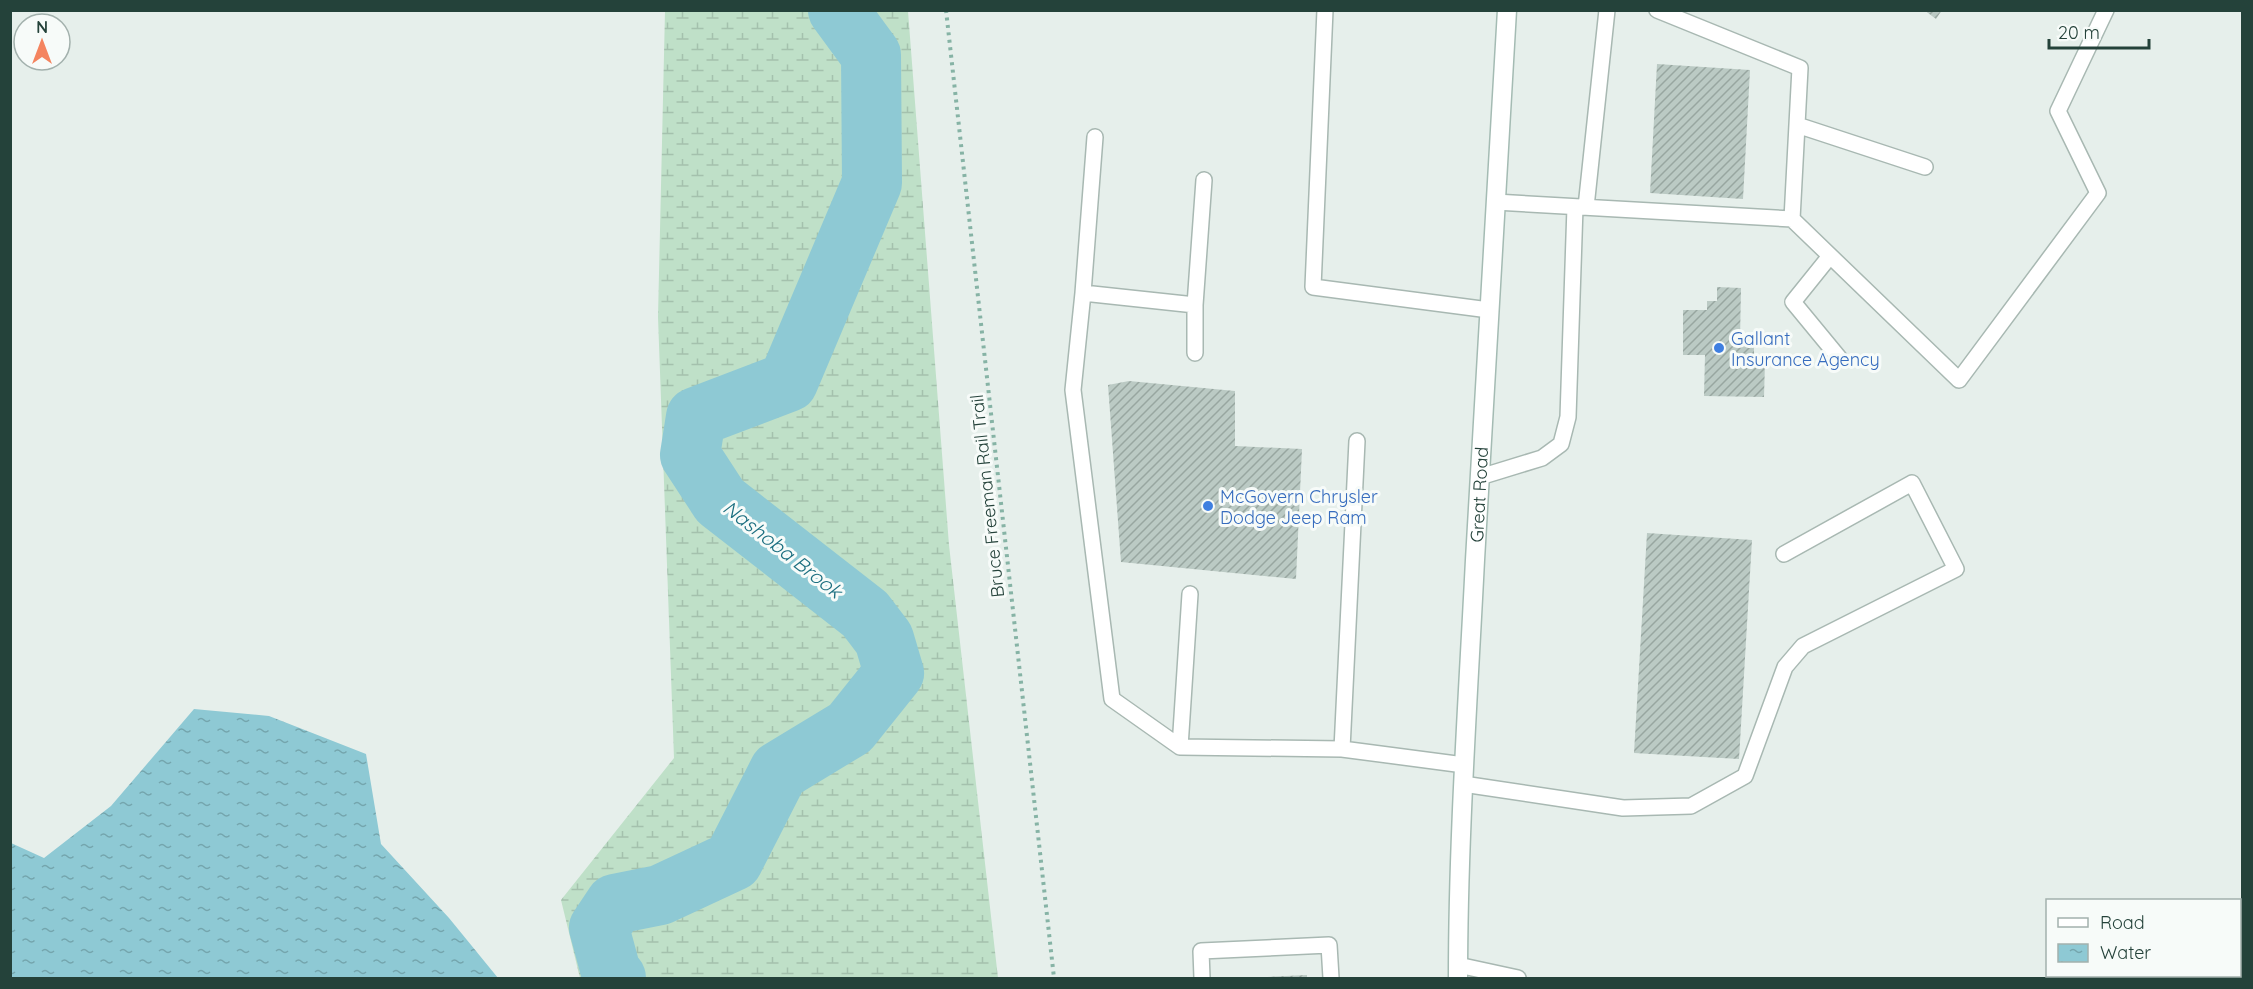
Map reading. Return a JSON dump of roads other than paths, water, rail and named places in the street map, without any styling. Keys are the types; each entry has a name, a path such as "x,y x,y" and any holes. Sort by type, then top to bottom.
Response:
{"main road":[{"name":"Great Road","path":"1458,972 1458,893 1463,784 1495,202 1508,10"}],"lane":[{"path":"1325,10 1313,287 1489,310"},
{"path":"1480,477 1542,458 1561,444 1568,417 1581,207 1607,10"},
{"path":"1657,10 1800,68 1792,219"},
{"path":"1495,202 1792,219 1959,380 2098,193 2058,111 2106,10"},
{"path":"1797,125 1924,167"},
{"path":"1095,137 1073,390 1112,699 1180,747 1342,749 1464,765"},
{"path":"1195,353 1195,305 1204,180"},
{"path":"1830,256 1793,302 1840,359"},
{"path":"1083,293 1195,305"},
{"path":"1342,749 1357,441"},
{"path":"1463,784 1623,808 1691,806 1745,776 1785,667 1803,646 1956,569 1912,483 1784,554"},
{"path":"1180,747 1190,594"},
{"path":"1202,978 1201,951 1329,945 1331,978"},
{"path":"1458,972 1518,978"}],"water":[{"path":"194,709 269,716 366,754 381,844 449,918 498,978 11,978 11,843 44,858 111,806"}],"waterway":[{"name":"Nashoba Brook","path":"616,978 612,976 599,928 615,904 660,895 733,861 779,771 850,728 894,673 884,639 865,614 720,501 690,455 696,417 788,382 872,183 871,55 838,10"}],"place":[{"name":"Gallant Insurance Agency","path":"1719,348"},
{"name":"McGovern Chrysler Dodge Jeep Ram","path":"1208,506"}]}
